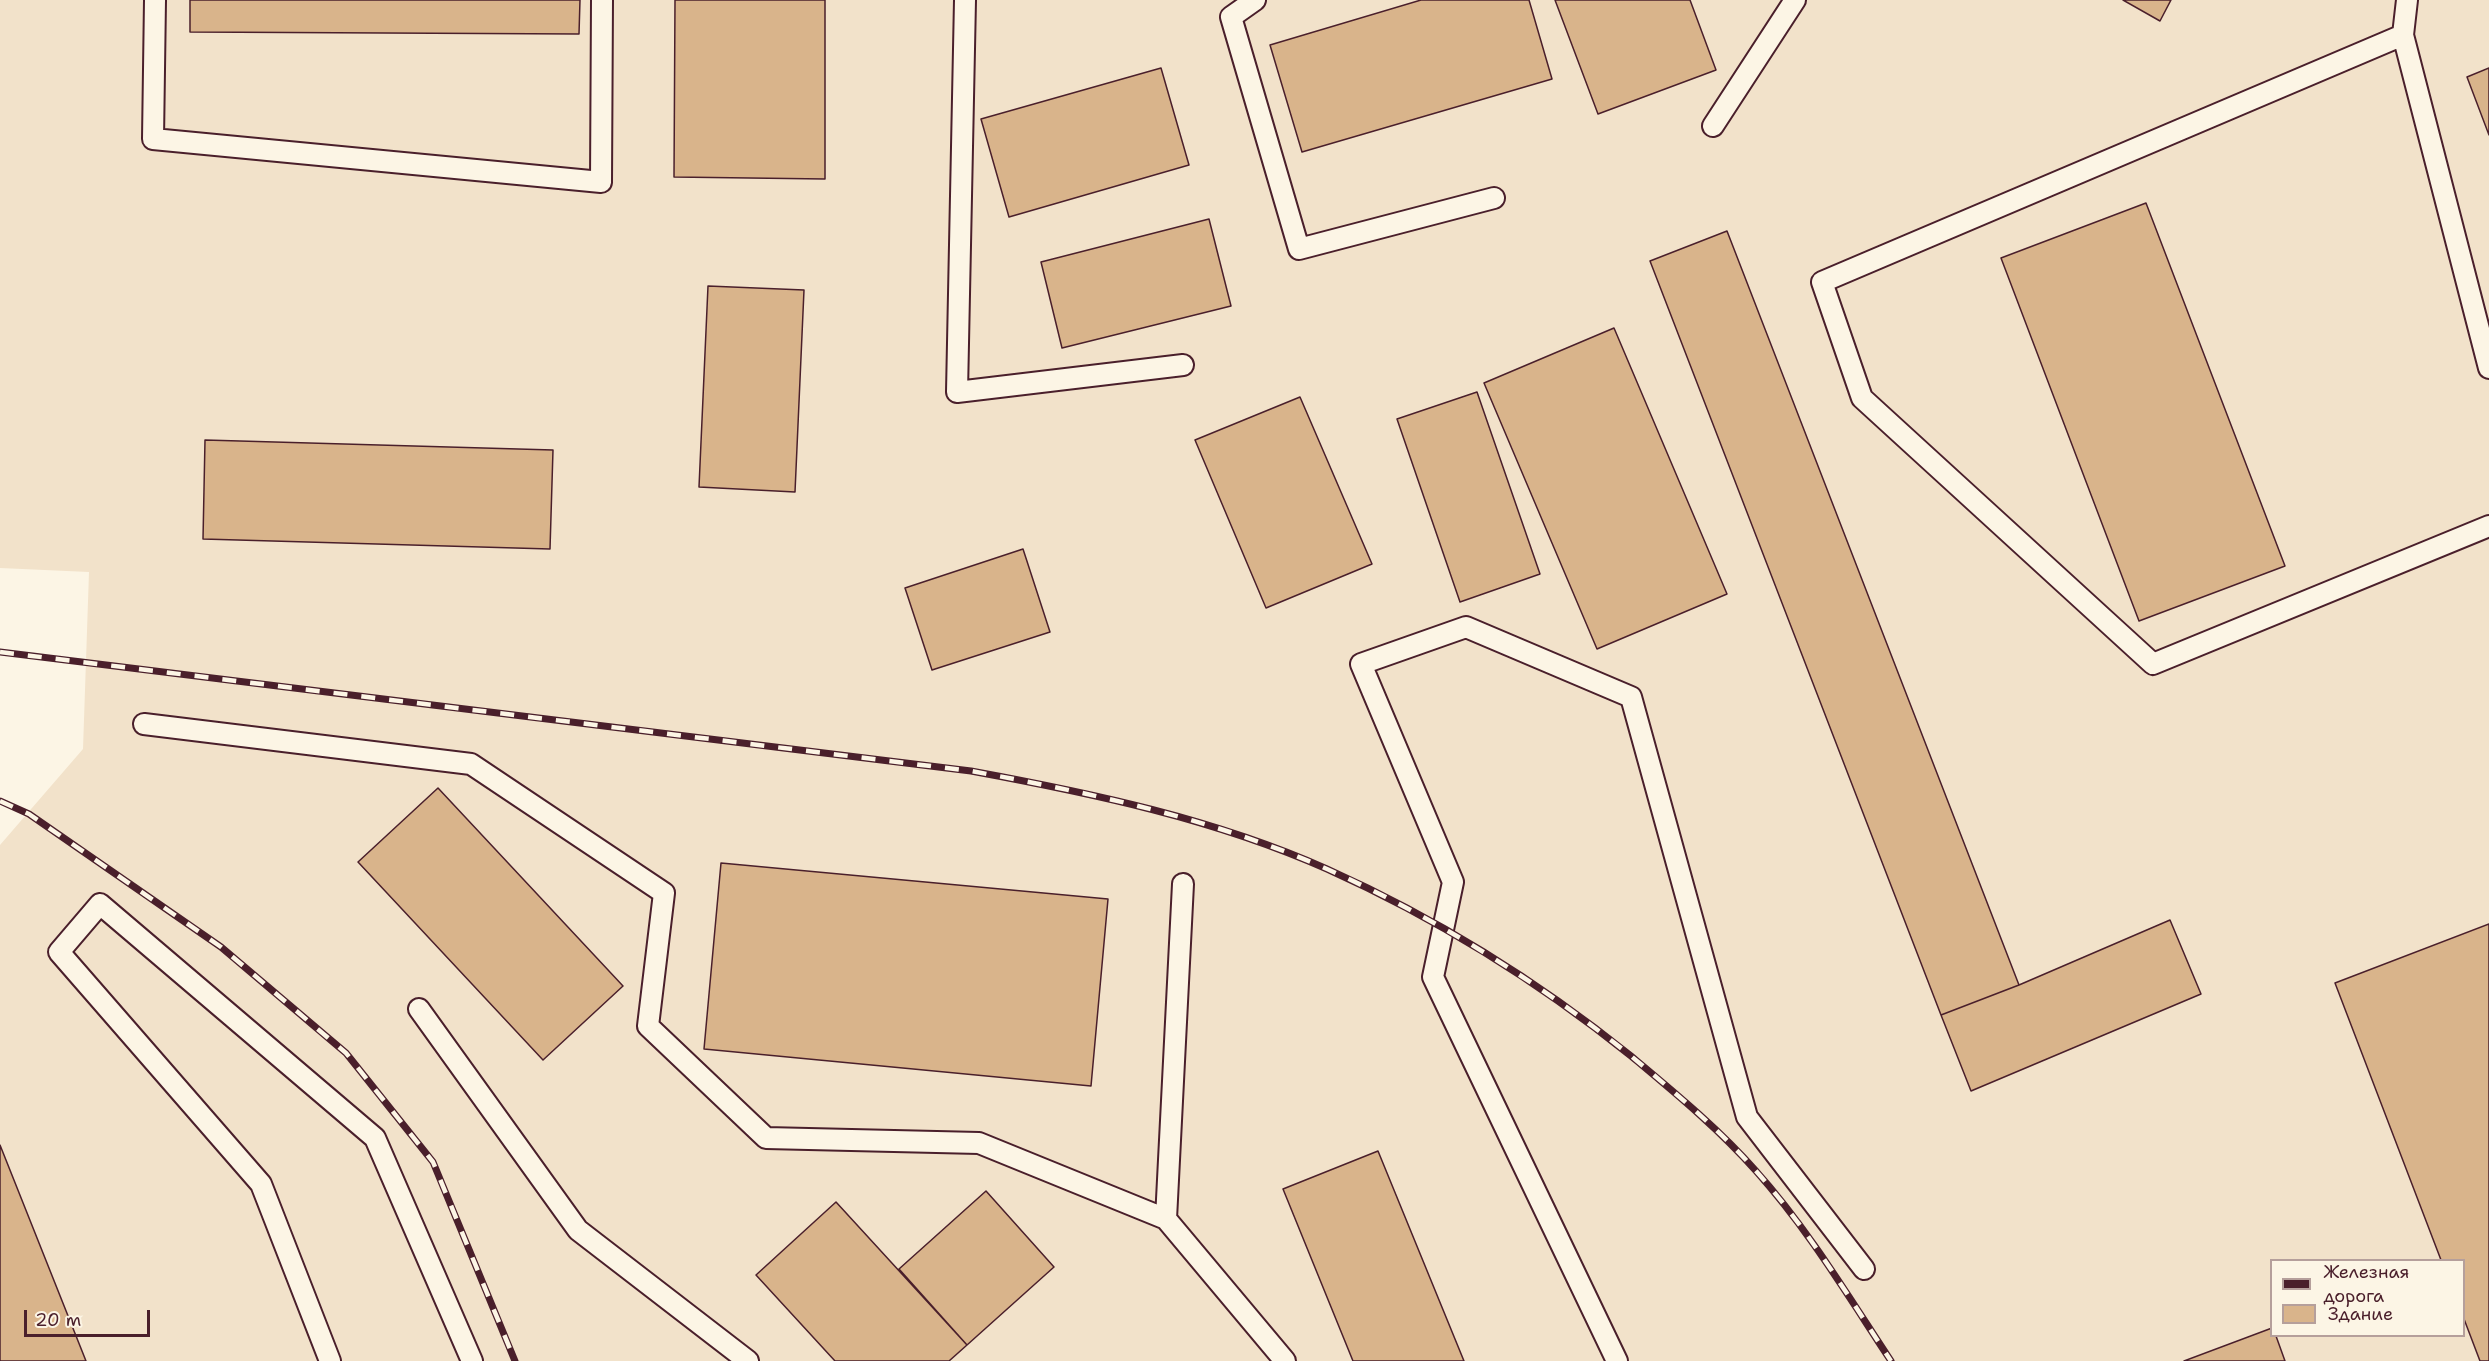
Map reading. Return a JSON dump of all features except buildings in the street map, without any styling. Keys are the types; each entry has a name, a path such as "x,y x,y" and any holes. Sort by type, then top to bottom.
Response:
{"lane":[{"path":"154,0 153,139 602,182 602,0"},
{"path":"965,0 957,392 1183,365"},
{"path":"1256,0 1231,17 1299,249 1494,198"},
{"path":"1713,126 1795,0"},
{"path":"2407,0 2403,35 2489,368"},
{"path":"2403,35 1822,282 1862,398 2153,664 2489,526"},
{"path":"1617,1361 1433,977 1453,882 1361,664 1466,627 1631,697 1747,1117 1864,1269"},
{"path":"144,724 471,764 664,893 648,1026 766,1138 979,1143 1166,1219 1285,1361"},
{"path":"1166,1219 1183,884"},
{"path":"330,1361 261,1184 59,952 100,904 375,1138 472,1361"},
{"path":"419,1009 578,1230 748,1361"}],"shaded area":[{"path":"0,0 2489,0 2489,1361 0,1361 0,845 83,749 89,572 0,568"}],"railway":[{"path":"0,652 971,771 1107,798 1197,822 1284,851 1407,908 1485,953 1560,1002 1631,1056 1727,1140 1775,1193 1827,1263 1891,1361"},
{"path":"0,801 29,814 221,947 346,1053 433,1162 515,1361"}]}
